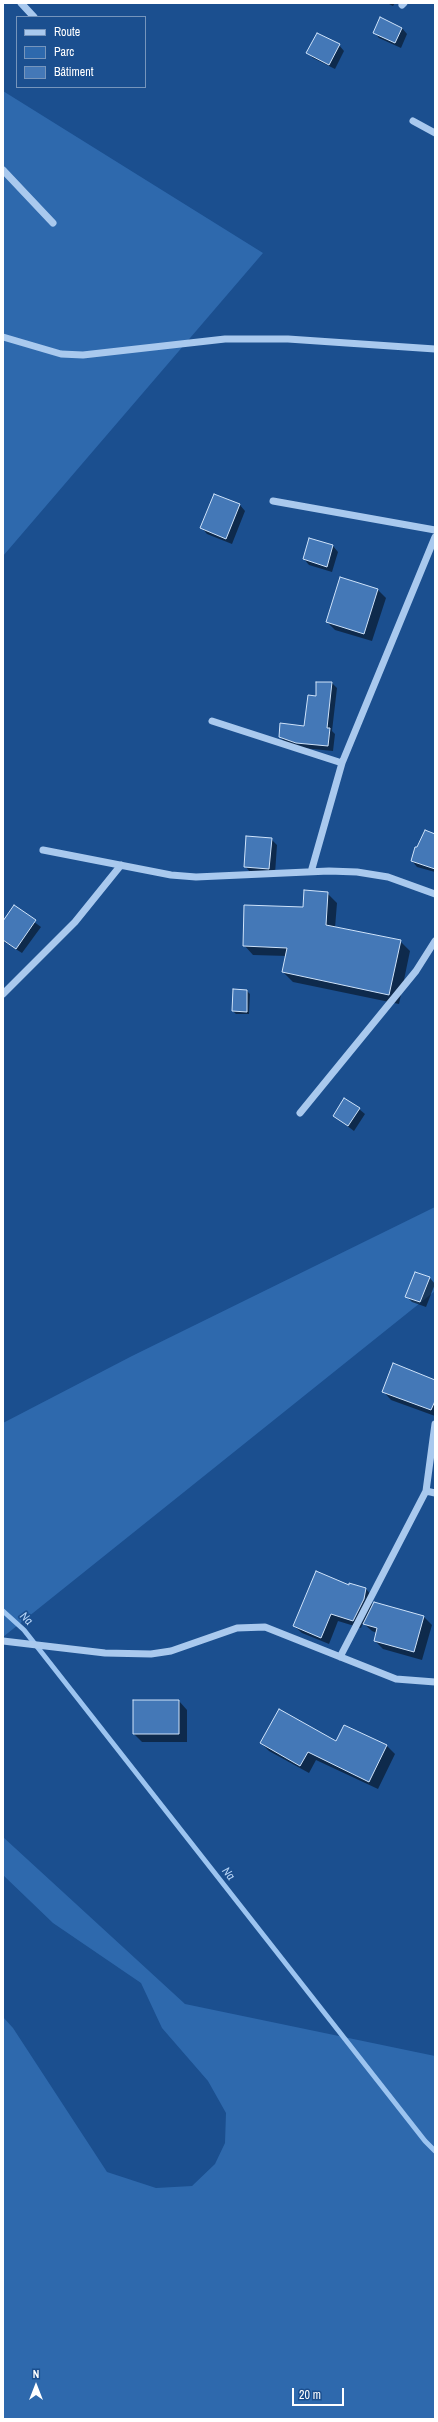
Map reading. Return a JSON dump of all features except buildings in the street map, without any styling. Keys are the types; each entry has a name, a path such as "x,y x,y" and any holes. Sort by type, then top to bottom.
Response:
{"street":[{"path":"21,3 33,16"},
{"path":"412,121 435,133"},
{"path":"3,170 54,223"},
{"path":"3,337 61,354 83,355 225,339 288,339 435,349"},
{"path":"273,502 435,530"},
{"path":"311,872 342,763 435,537"},
{"path":"212,721 342,763"},
{"path":"43,850 171,875 196,877 311,872 357,872 388,877 435,894"},
{"path":"3,994 75,922 121,865"},
{"path":"300,1113 416,971 435,941"},
{"path":"340,1657 426,1491 435,1424"},
{"path":"426,1491 435,1493"},
{"path":"3,1641 105,1653 151,1654 170,1651 237,1628 265,1627 396,1679 435,1682"}],"green space":[{"path":"3,91 263,253 3,556"},
{"path":"435,1207 435,1291 3,1637 3,1423 132,1356"},
{"path":"3,1837 185,2004 435,2056 435,2419 3,2419 3,2017 13,2028 107,2172 156,2188 192,2186 215,2164 225,2143 226,2113 208,2081 162,2028 141,1983 53,1923 3,1875"}],"waterway":[{"name":"Na","path":"3,1611 24,1630 425,2141 435,2151"}]}
